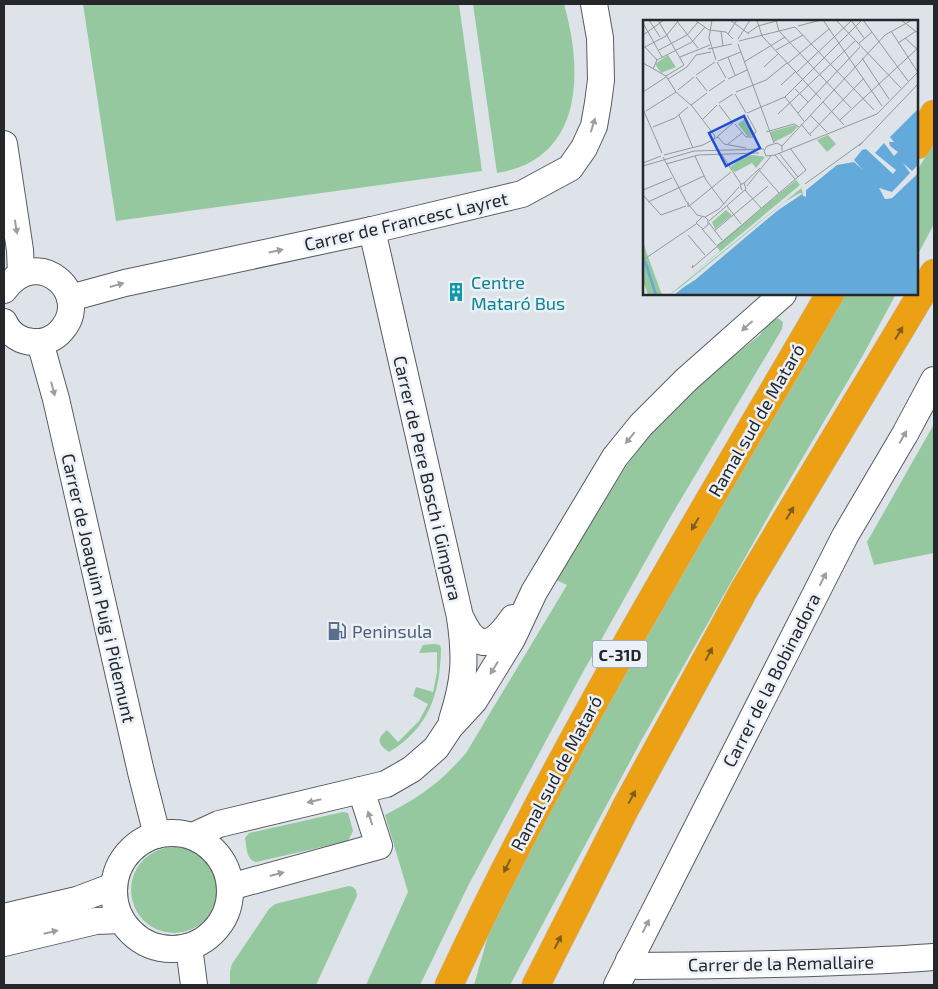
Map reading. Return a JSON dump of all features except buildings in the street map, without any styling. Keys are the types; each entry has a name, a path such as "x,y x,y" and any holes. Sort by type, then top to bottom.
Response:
{"highway":[{"path":"918,143 934,114"},
{"path":"536,985 626,807 744,590 934,273"},
{"name":"Ramal sud de Mataró","path":"449,985 534,813 611,670 829,295"}],"street":[{"name":"Carrer de Francesc Layret","path":"70,298 125,283 372,230 522,194 570,168 584,148 594,126 598,103 601,80 600,38 594,4"},
{"path":"4,144 20,250 12,282"},
{"name":"Carrer de Pere Bosch i Gimpera","path":"372,230 460,617 464,648 464,672 461,695 450,727"},
{"path":"5,326 18,338 40,342 54,337 65,327 71,313 70,298 62,282 50,274 33,271 12,282"},
{"path":"193,836 219,824 386,784 412,769 436,748 450,727 474,702 512,639 534,592 615,457 641,425 686,380 782,295"},
{"name":"Carrer de Joaquim Puig i Pidemunt","path":"40,342 56,399 156,835"},
{"name":"Carrer de la Bobinadora","path":"616,985 845,536 905,434 934,380"},
{"path":"460,617 471,635 483,641 491,642 500,635 534,592"},
{"path":"230,887 378,846 361,790"},
{"path":"178,833 193,836 207,844 218,856 226,870 230,887 229,902 224,917 215,930 203,940 189,947 167,949 155,947 129,931 121,920 116,908 114,886 119,866 131,850 143,840 156,835 178,833"},
{"path":"4,917 76,900 114,886"},
{"path":"4,943 96,921 121,920"},
{"path":"189,947 194,985"},
{"name":"Carrer de la Remallaire","path":"629,960 638,966 856,963 934,957"}],"green space":[{"path":"83,4 459,4 482,171 116,221"},
{"path":"473,4 564,4 574,57 574,83 570,108 561,131 547,150 526,164 497,173"},
{"path":"934,142 934,224 918,254 918,169"},
{"path":"843,295 895,295 862,357 773,508 641,741 510,985 474,985 489,932 520,865 599,719"},
{"path":"778,318 783,322 782,329 668,521 578,681 468,886 420,985 366,985 408,892 385,815 429,788 466,753 567,585 556,580 627,465 650,434 718,368 760,335 766,325 772,320"},
{"path":"934,424 934,553 874,565 867,542"},
{"path":"423,645 440,645 440,665 435,695 430,708 414,732 403,743 389,752 382,746 380,741 383,733 387,730 398,742 419,721 428,704 413,696 416,687 433,692 437,672 437,652 419,653"},
{"path":"343,812 348,813 353,831 348,841 256,862 250,859 245,838 249,833"},
{"path":"174,847 190,850 198,854 210,866 214,874 217,890 214,906 210,914 198,926 190,930 174,933 158,930 150,926 138,914 134,906 131,890 134,874 138,866 150,854 158,850"},
{"path":"349,886 356,890 357,896 316,985 230,985 232,964 269,909 275,904"}],"place":[{"name":"Centre Mataró Bus","path":"456,292"},
{"name":"Peninsula","path":"337,631"}]}
